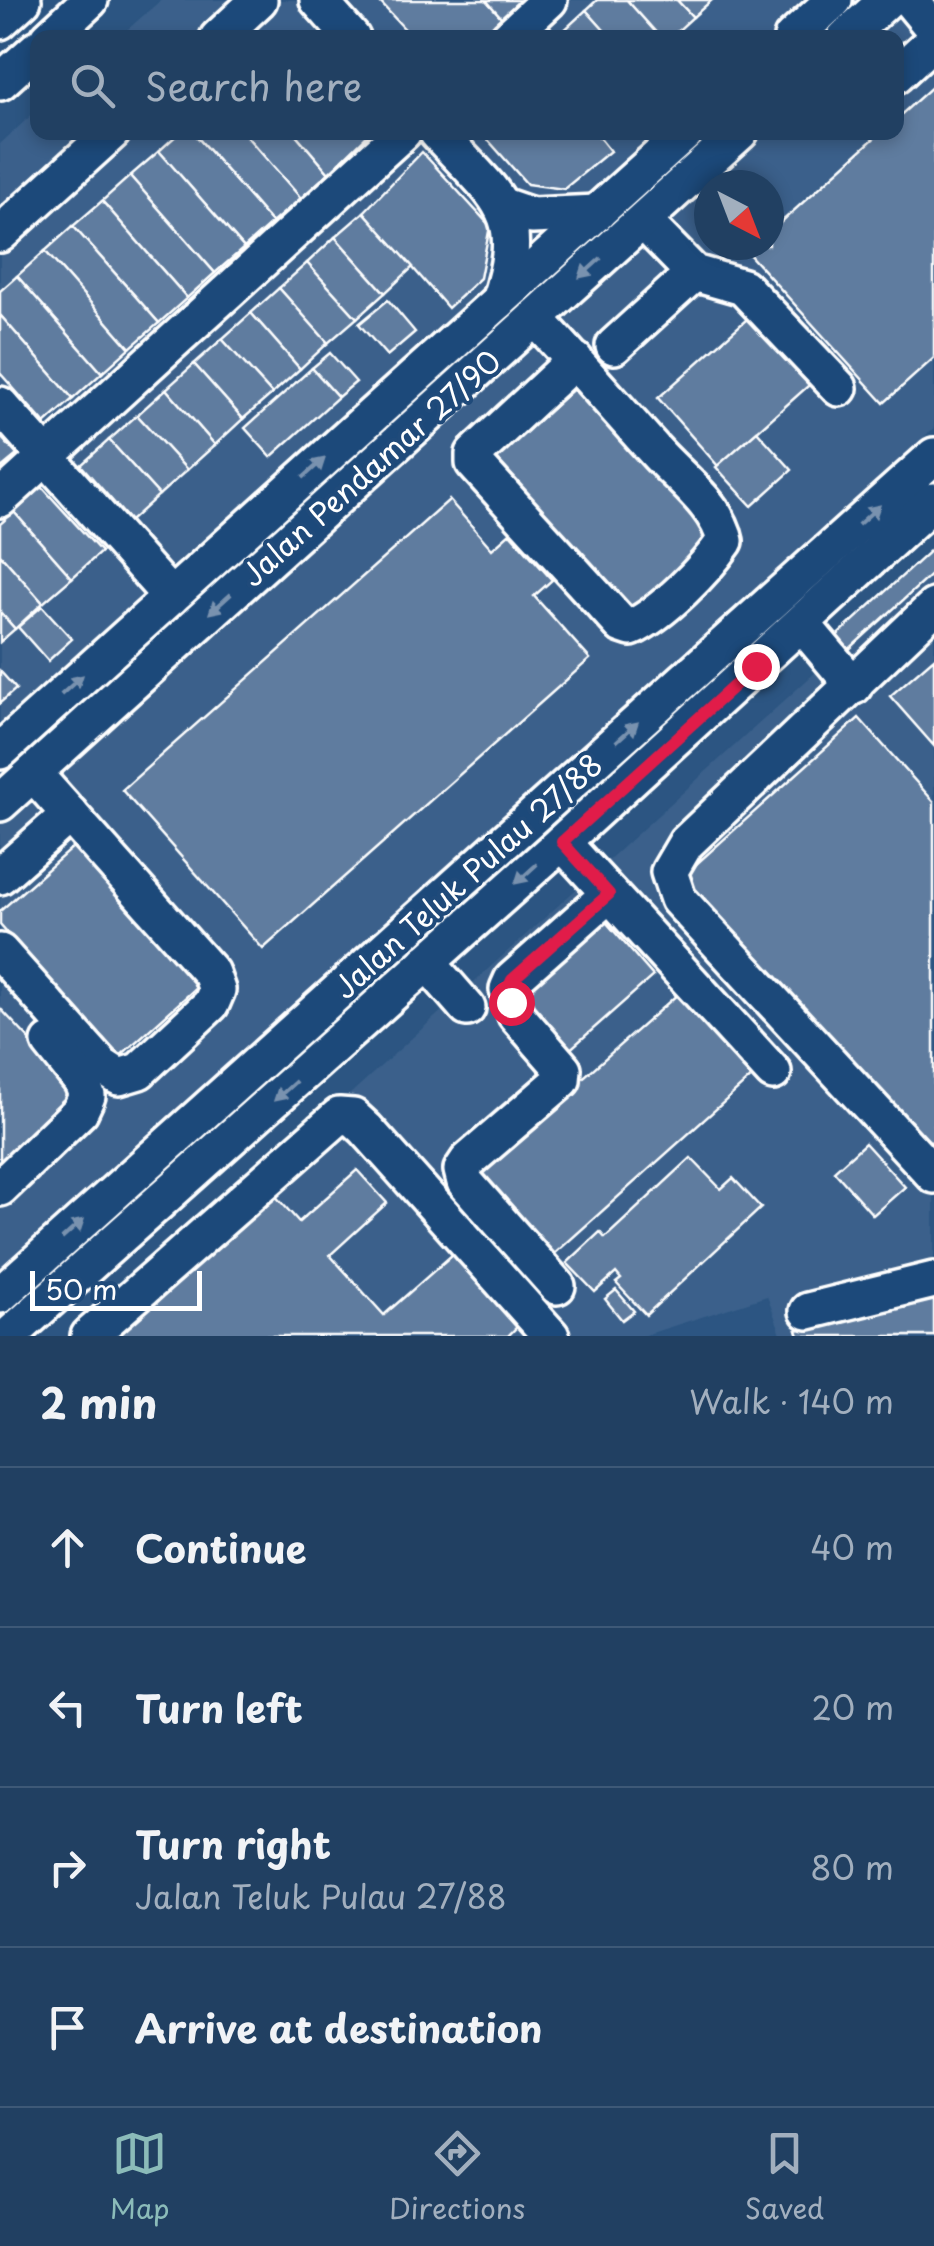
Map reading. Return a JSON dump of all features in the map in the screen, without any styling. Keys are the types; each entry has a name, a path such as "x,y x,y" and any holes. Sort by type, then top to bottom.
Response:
{"street":[{"path":"0,21 23,0"},
{"path":"58,30 90,0"},
{"path":"227,30 259,0"},
{"path":"318,0 345,30"},
{"path":"517,30 549,0"},
{"path":"801,30 834,0"},
{"path":"854,30 887,0"},
{"path":"910,0 934,29"},
{"path":"904,68 934,40"},
{"path":"0,82 30,55"},
{"path":"0,234 103,140"},
{"path":"0,499 394,140"},
{"path":"444,140 503,206 512,232 512,258 499,302"},
{"name":"Jalan Pendamar 27/90","path":"0,750 677,140"},
{"name":"Jalan Pendamar 27/90","path":"0,802 731,140"},
{"path":"503,206 532,216 597,213"},
{"path":"643,221 694,273 743,288 839,388"},
{"path":"614,346 694,273"},
{"path":"536,318 575,360 713,513 723,528 726,541 711,562 631,628 622,625 474,463 474,454 488,439 575,360"},
{"path":"0,405 171,597"},
{"name":"Jalan Teluk Pulau 27/88","path":"0,1294 934,456"},
{"name":"Jalan Teluk Pulau 27/88","path":"9,1336 562,842 933,503"},
{"path":"934,606 686,843 669,872 678,899 934,1174"},
{"path":"802,624 854,686"},
{"path":"0,952 102,1066 119,1077 138,1071 212,1004 217,990 211,974 33,773"},
{"path":"0,876 70,814"},
{"path":"562,842 773,1072"},
{"path":"557,1286 465,1182 462,1170 562,1080 563,1070 516,1014 508,989 512,980 609,894"},
{"path":"428,962 467,1008"},
{"path":"0,985 72,1066 87,1096 80,1111 0,1188"},
{"path":"89,1336 339,1116 353,1117 366,1128 551,1336"},
{"path":"808,1311 934,1280"}],"shaded area":[{"path":"161,0 934,0 934,428 0,1267 0,144 30,116 30,140 904,140 904,30 127,30"},
{"path":"934,565 934,1336 782,1336 767,1296 642,1336 83,1336"}],"building":[{"path":"378,0 486,0 502,18 489,30 406,30"},
{"path":"486,0 522,0 502,18"},
{"path":"597,0 627,0 654,30 604,30 586,10"},
{"path":"627,0 677,0 693,17 679,30 654,30"},
{"path":"677,0 712,0 693,17"},
{"path":"586,10 604,30 564,30"},
{"path":"934,85 934,358 884,403 754,260 784,260 784,219 872,140 904,140 904,112"},
{"path":"171,140 200,140 272,223 244,248 159,151"},
{"path":"200,140 250,140 301,198 272,223"},
{"path":"250,140 301,140 329,173 301,198"},
{"path":"301,140 363,140 329,173"},
{"path":"488,140 601,140 610,151 564,189 527,184"},
{"path":"159,151 244,248 215,273 130,176"},
{"path":"422,152 490,226 480,278 448,308 364,212"},
{"path":"130,176 215,273 187,298 102,201"},
{"path":"102,201 187,298 159,323 73,226"},
{"path":"364,212 413,267 385,293 335,237"},
{"path":"73,226 159,323 130,348 45,251"},
{"path":"335,237 385,293 357,318 307,263"},
{"path":"45,251 130,348 102,373 17,276"},
{"path":"307,263 357,318 328,343 279,288"},
{"path":"17,276 102,373 73,399 0,315 0,291"},
{"path":"279,288 328,343 300,369 251,313"},
{"path":"388,300 415,332 387,356 359,324"},
{"path":"756,311 816,379 718,466 658,398"},
{"path":"251,313 300,369 272,394 222,339"},
{"path":"0,315 73,399 45,424 0,373"},
{"path":"222,339 272,394 243,419 194,364"},
{"path":"330,353 356,382 338,397 312,368"},
{"path":"194,364 243,419 215,445 166,389"},
{"path":"312,368 338,397 271,457 245,428"},
{"path":"579,384 717,538 629,618 490,464"},
{"path":"166,389 215,445 187,470 137,415"},
{"path":"137,415 187,470 159,495 109,440"},
{"path":"757,431 792,470 752,506 716,467"},
{"path":"0,436 17,455 0,469"},
{"path":"109,440 159,495 130,521 81,465"},
{"path":"42,487 101,552 72,578 14,512"},
{"path":"449,500 492,549 510,533 552,580 534,596 590,659 263,949 122,790"},
{"path":"14,512 72,578 43,603 0,554 0,524"},
{"path":"934,547 934,572 844,654 831,641"},
{"path":"0,554 43,603 15,629 0,612"},
{"path":"42,606 72,639 48,661 18,627"},
{"path":"0,612 15,629 0,642"},
{"path":"934,658 934,746 890,696"},
{"path":"0,671 16,689 0,703"},
{"path":"859,718 934,802 934,1157 683,876"},
{"path":"74,846 104,880 113,872 207,978 118,1058 0,925 0,911"},
{"path":"606,922 653,976 566,1053 519,999"},
{"path":"679,993 753,1076 541,1266 466,1181"},
{"path":"0,1008 60,1072 54,1078 72,1098 0,1182"},
{"path":"865,1143 905,1187 873,1215 834,1171"},
{"path":"691,1158 721,1189 733,1178 761,1208 646,1315 616,1283 621,1279 616,1273 595,1292 567,1263 600,1232 605,1238"},
{"path":"357,1170 387,1203 330,1255 384,1315 453,1254 518,1326 508,1336 113,1336 272,1192 299,1222"},
{"path":"934,1284 934,1336 799,1336 797,1330"},
{"path":"934,1284 934,1336 799,1336 797,1330"},
{"path":"616,1290 634,1311 622,1320 605,1299"}],"route":[{"path":"511,1002 508,989 512,980 609,894 562,842 756,666"}]}
